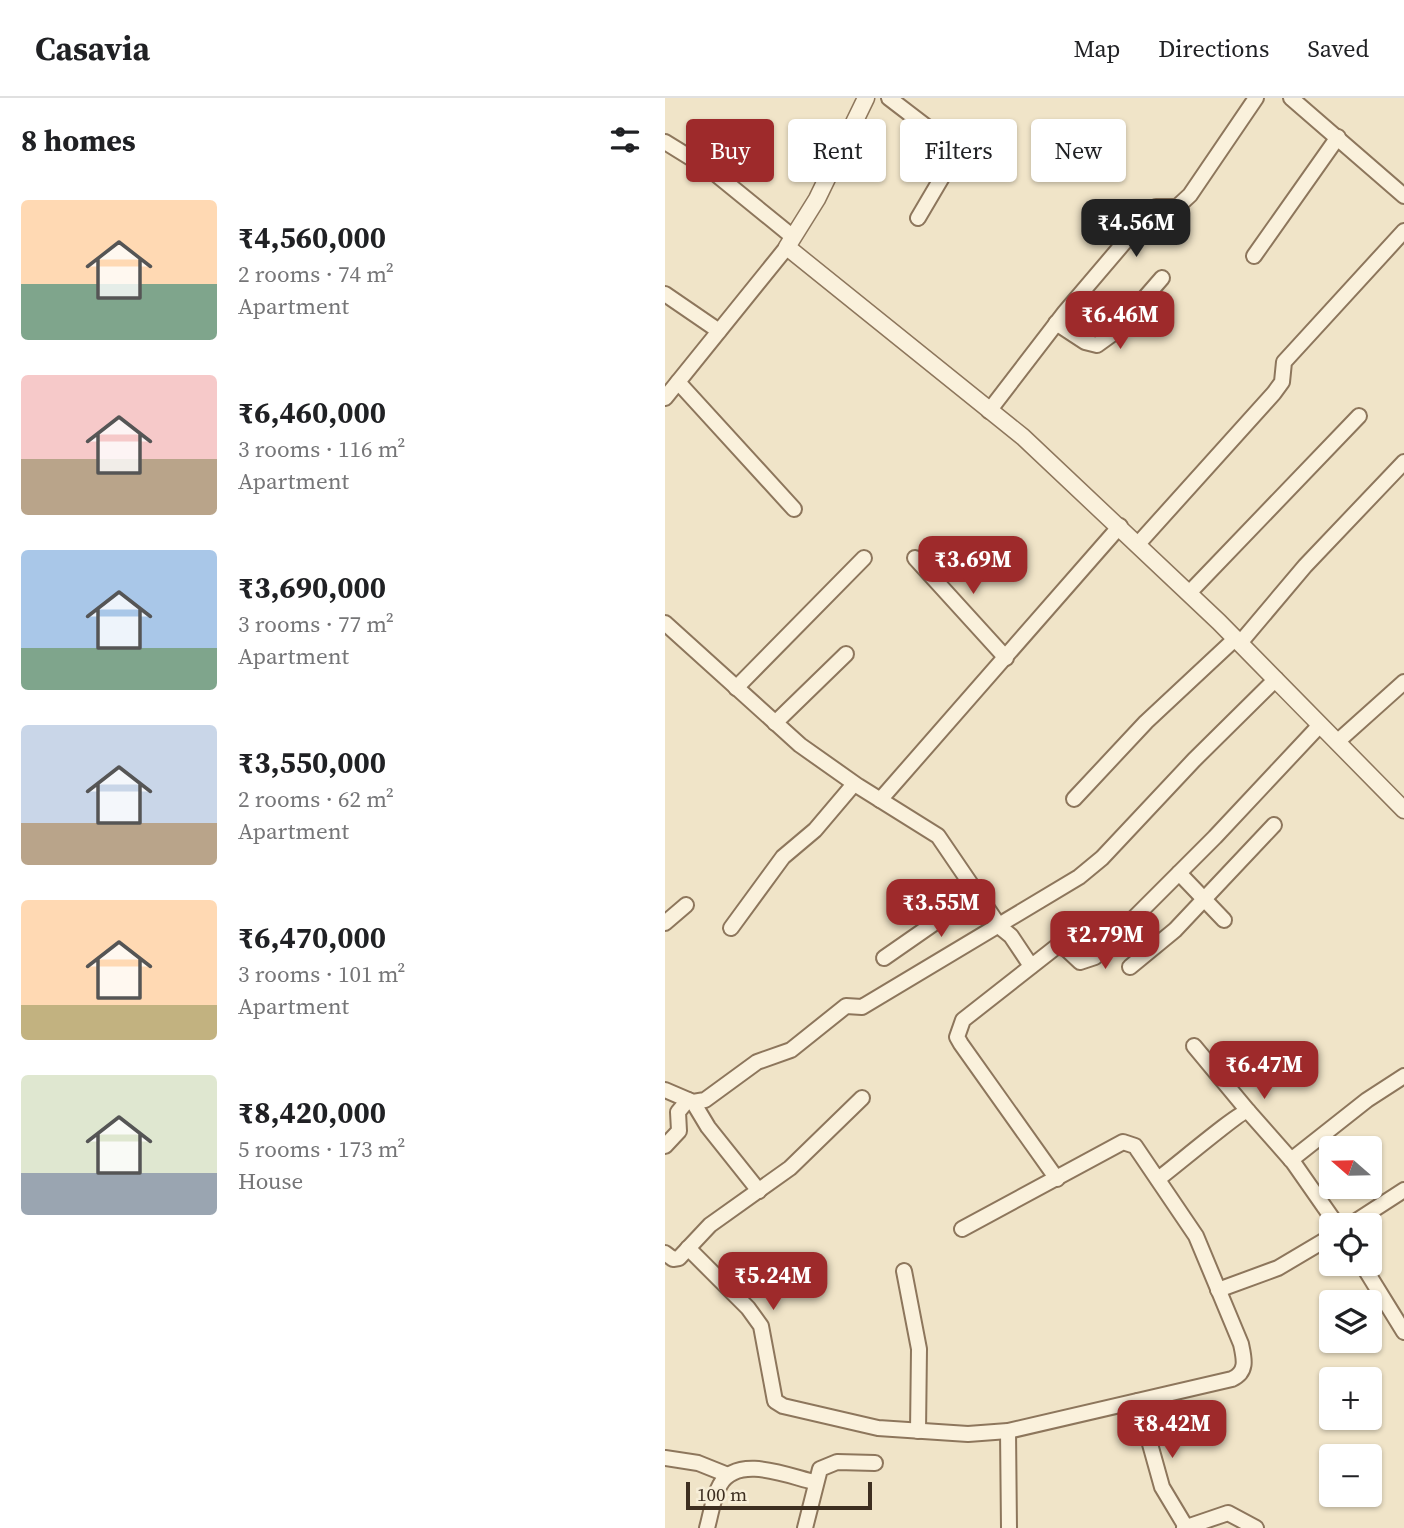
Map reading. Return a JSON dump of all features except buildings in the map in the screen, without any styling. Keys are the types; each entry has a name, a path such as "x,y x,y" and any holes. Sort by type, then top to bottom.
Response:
{"street":[{"path":"665,398 790,242 817,199 866,98"},
{"path":"890,98 953,147 951,162 918,218"},
{"path":"989,411 1056,323 1151,211 1156,207 1177,207 1190,195 1256,98"},
{"path":"1291,98 1404,196"},
{"path":"1254,256 1338,137"},
{"path":"665,142 712,171 790,242 1023,437 1238,640 1404,810"},
{"path":"1138,544 1274,393 1282,382 1284,362 1404,230"},
{"path":"1056,323 1085,342 1097,345 1115,332 1162,278"},
{"path":"665,294 719,331"},
{"path":"678,382 794,509"},
{"path":"1189,593 1359,416"},
{"path":"1074,799 1146,722 1238,640 1404,462"},
{"path":"880,800 1120,526"},
{"path":"736,688 864,558"},
{"path":"915,558 1006,658"},
{"path":"665,623 775,723 854,784 939,836 1000,927 1011,936 1031,966"},
{"path":"775,723 846,654"},
{"path":"665,1090 691,1101 705,1100 757,1062 791,1050 846,1006 862,1007 928,965 1000,927 1097,863 1194,760 1276,680"},
{"path":"1337,742 1404,682"},
{"path":"1057,1179 957,1037 963,1020 1056,947 1064,947 1080,962 1088,961 1179,873 1320,725"},
{"path":"731,928 777,863 815,830 854,784"},
{"path":"1131,967 1159,945 1274,825"},
{"path":"1179,873 1224,920"},
{"path":"884,958 979,892"},
{"path":"665,923 686,905"},
{"path":"1194,1046 1291,1160 1329,1213"},
{"path":"1291,1160 1367,1100 1404,1076"},
{"path":"665,1253 673,1259 711,1225 803,1158 862,1098"},
{"path":"665,1146 679,1131 678,1112 691,1101"},
{"path":"691,1101 708,1127 759,1191"},
{"path":"1158,1179 1203,1145 1235,1115 1248,1111"},
{"path":"688,1248 748,1308 761,1326 775,1401 783,1406 878,1428 968,1434 1008,1431 1239,1376 1245,1361 1196,1236 1135,1146 1123,1142 962,1229"},
{"path":"1369,1213 1404,1190"},
{"path":"1218,1290 1278,1268 1319,1244"},
{"path":"904,1271 919,1349 918,1431"},
{"path":"1369,1276 1404,1332"},
{"path":"1138,1401 1162,1487 1185,1528 1228,1513 1256,1528"},
{"path":"1008,1431 1009,1528"},
{"path":"665,1458 698,1463 728,1475"},
{"path":"806,1528 814,1482 825,1465 875,1463"},
{"path":"707,1528 718,1489 728,1475 748,1469 814,1482"}]}
